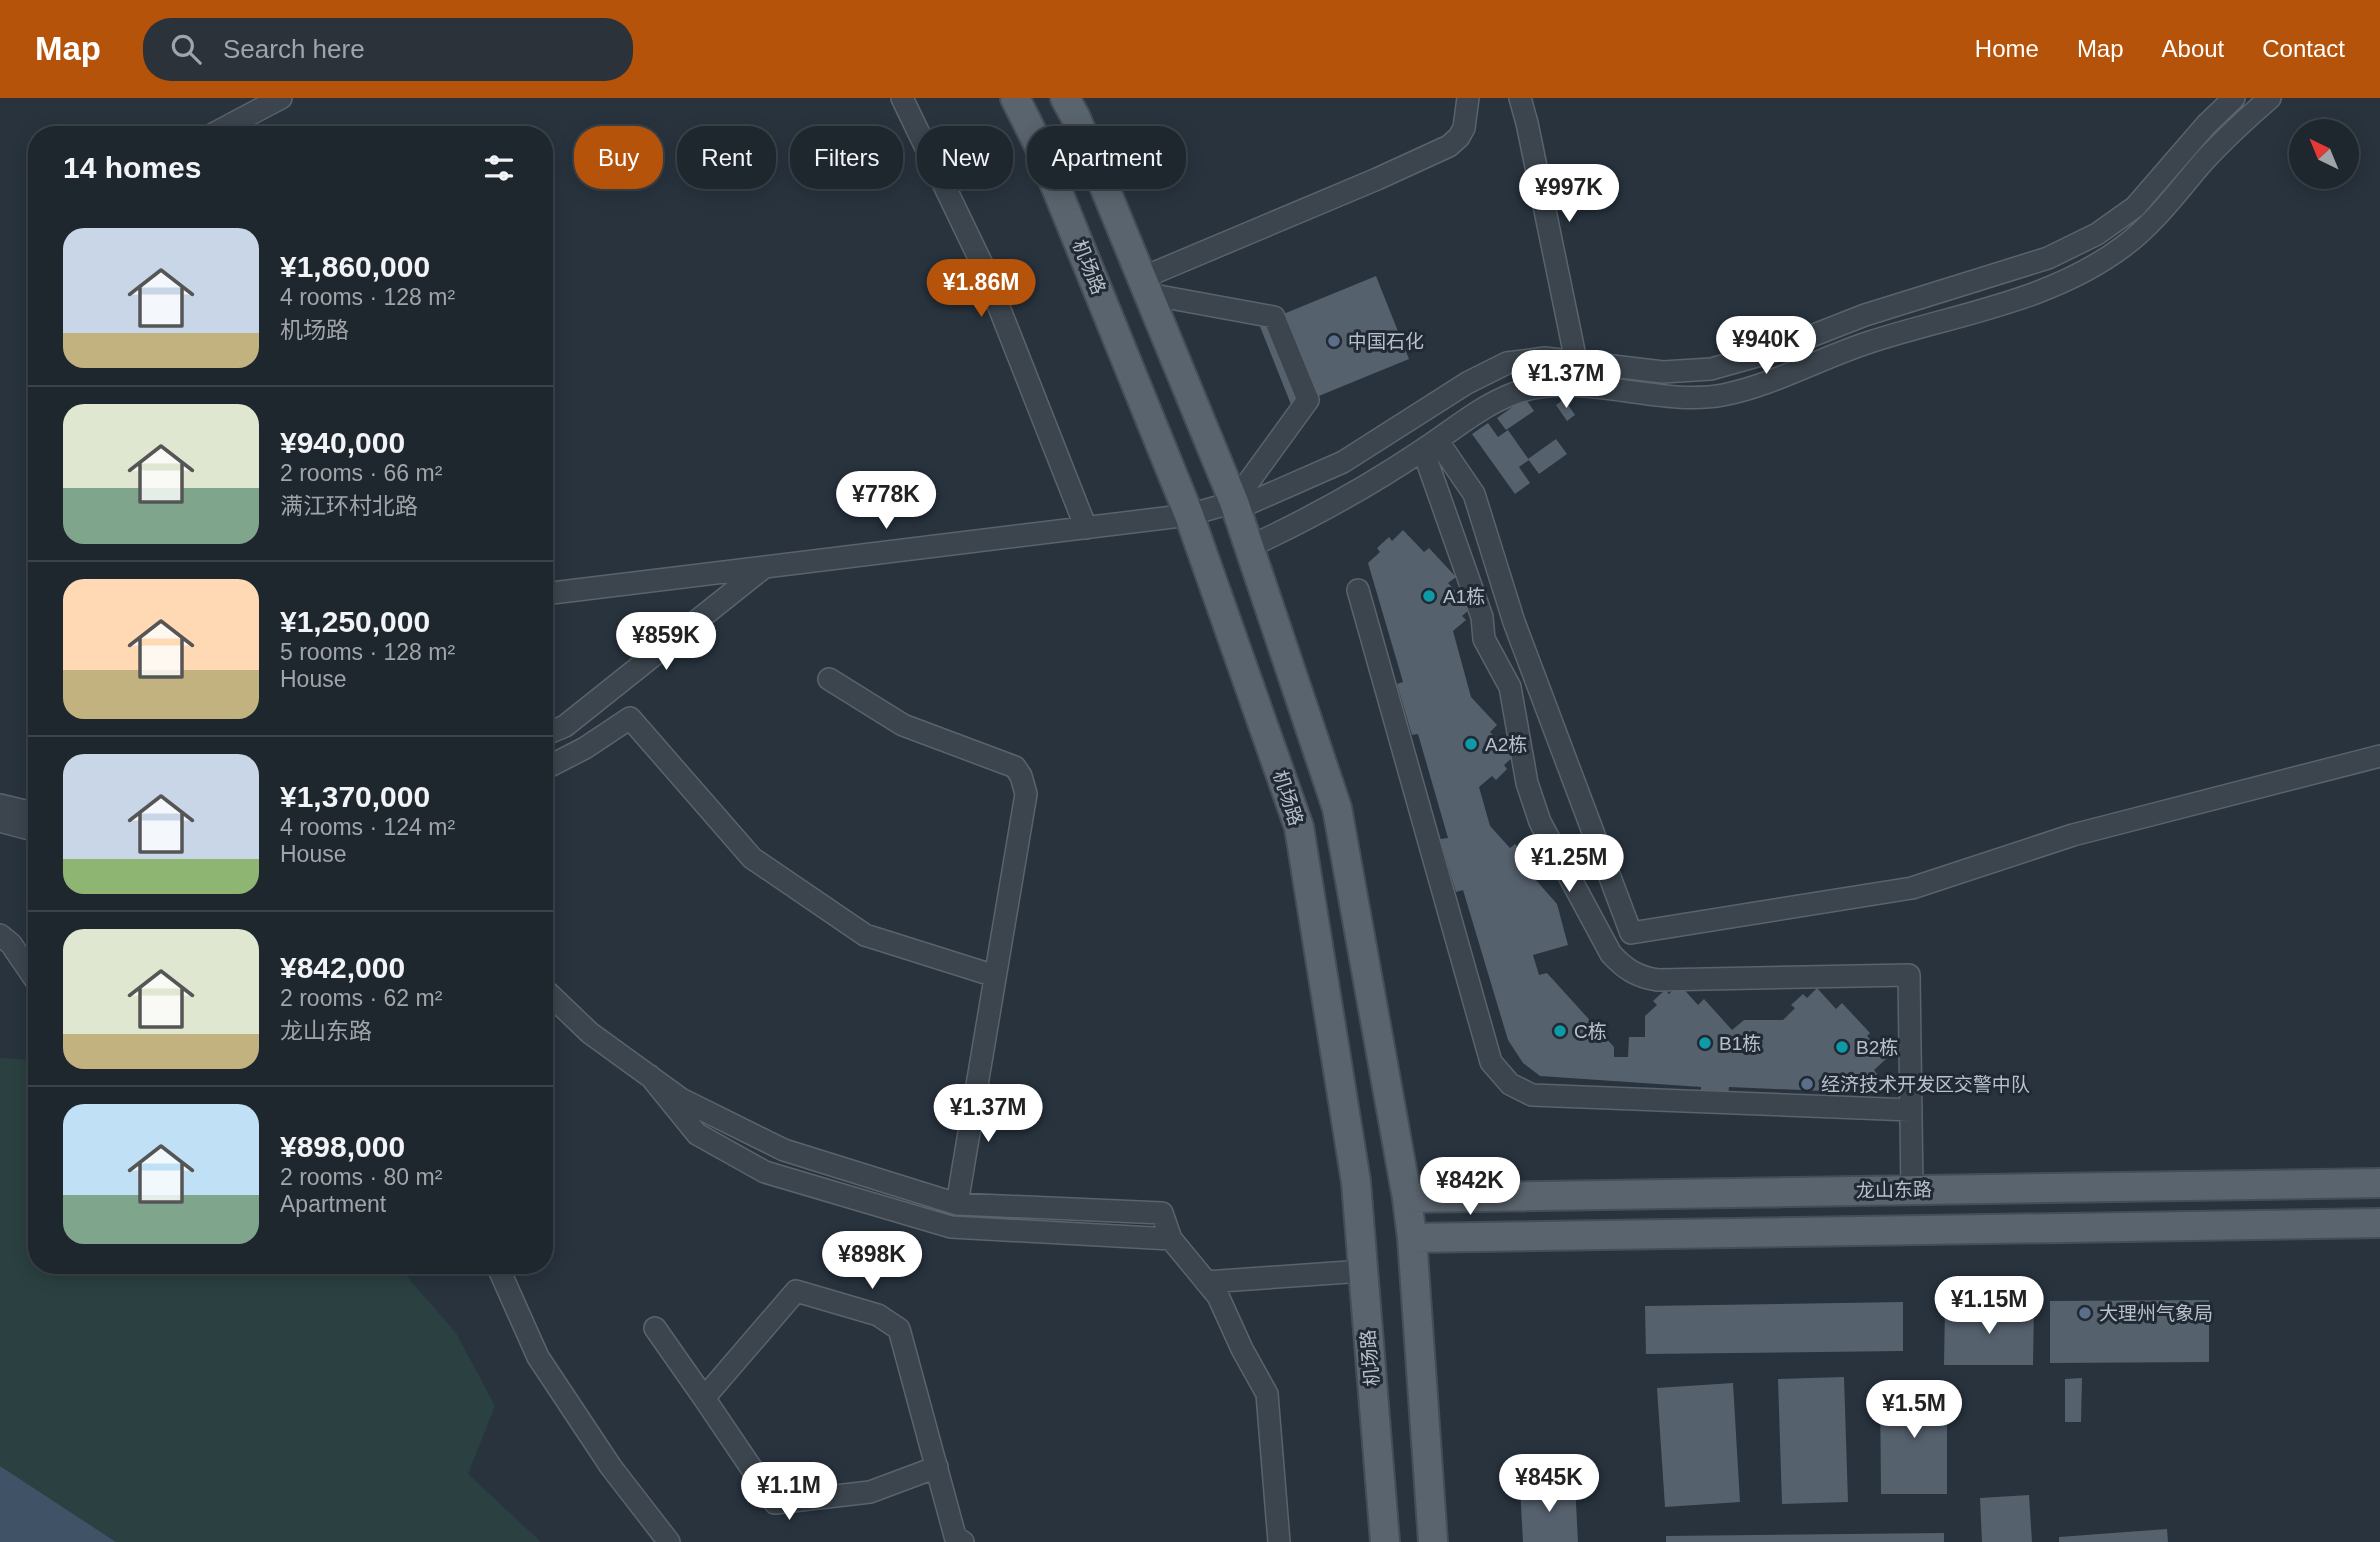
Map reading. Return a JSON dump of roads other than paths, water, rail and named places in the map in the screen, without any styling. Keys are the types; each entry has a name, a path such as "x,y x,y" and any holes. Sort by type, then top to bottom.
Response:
{"main road":[{"name":"机场路","path":"1015,98 1040,148 1189,515 1299,827 1356,1182 1385,1542"},
{"path":"1065,98 1076,118 1235,506 1337,808 1407,1198 1433,1542"},
{"name":"龙山东路","path":"1407,1198 2380,1183"},
{"path":"1494,1197 1495,1237"},
{"path":"1412,1238 2380,1223"}],"street":[{"path":"228,126 281,98"},
{"path":"902,98 982,264 1086,528"},
{"path":"1145,286 1449,146 1456,141 1464,128 1468,98"},
{"path":"1520,98 1576,361"},
{"path":"553,593 1189,515 1235,506 1343,462 1492,369 1529,358 1662,372 1692,372 1722,367 1768,353 1865,315 2048,258 2098,234 2135,207 2199,133 2234,98"},
{"path":"1249,547 1328,509 1500,400 1530,389 1555,386 1699,397 1724,394 1777,379 1869,342 2015,301 2061,283 2100,262 2135,238 2224,141 2270,98"},
{"path":"1145,286 1274,317 1279,329 1308,400 1235,506"},
{"path":"1430,445 1474,494 1514,622 1631,933 1912,888 2073,835 2380,756"},
{"path":"1430,445 1482,617 1484,639 1510,687 1527,783 1540,822 1611,954 1625,968 1641,977 1658,980 1909,975 1912,1190"},
{"path":"553,731 565,726 763,568"},
{"path":"1358,590 1491,1062 1510,1084 1532,1095 1911,1110"},
{"path":"829,679 903,725 1015,767 1021,776 1026,794 957,1204"},
{"path":"553,764 585,748 629,718 752,858 865,935 995,976"},
{"path":"0,805 28,812"},
{"path":"0,821 28,829"},
{"path":"0,935 11,944 28,969"},
{"path":"553,1000 590,1033 681,1099 784,1150 957,1204 1162,1213 1171,1239 1218,1296 1242,1349 1267,1394 1279,1542"},
{"path":"650,1076 697,1133 765,1172 951,1227 1171,1239"},
{"path":"1206,1282 1363,1271"},
{"path":"501,1274 538,1357 611,1467 669,1542"},
{"path":"704,1398 796,1291 878,1315 898,1329 956,1535 963,1542"},
{"path":"655,1328 775,1503 870,1492 937,1467"}],"water":[{"path":"0,1466 116,1542 0,1542"}],"place":[{"name":"中国石化","path":"1334,341"},
{"name":"A1栋","path":"1429,596"},
{"name":"A2栋","path":"1471,744"},
{"name":"C栋","path":"1560,1031"},
{"name":"B1栋","path":"1705,1043"},
{"name":"B2栋","path":"1842,1047"},
{"name":"经济技术开发区交警中队","path":"1807,1084"},
{"name":"大理州气象局","path":"2085,1313"}]}
